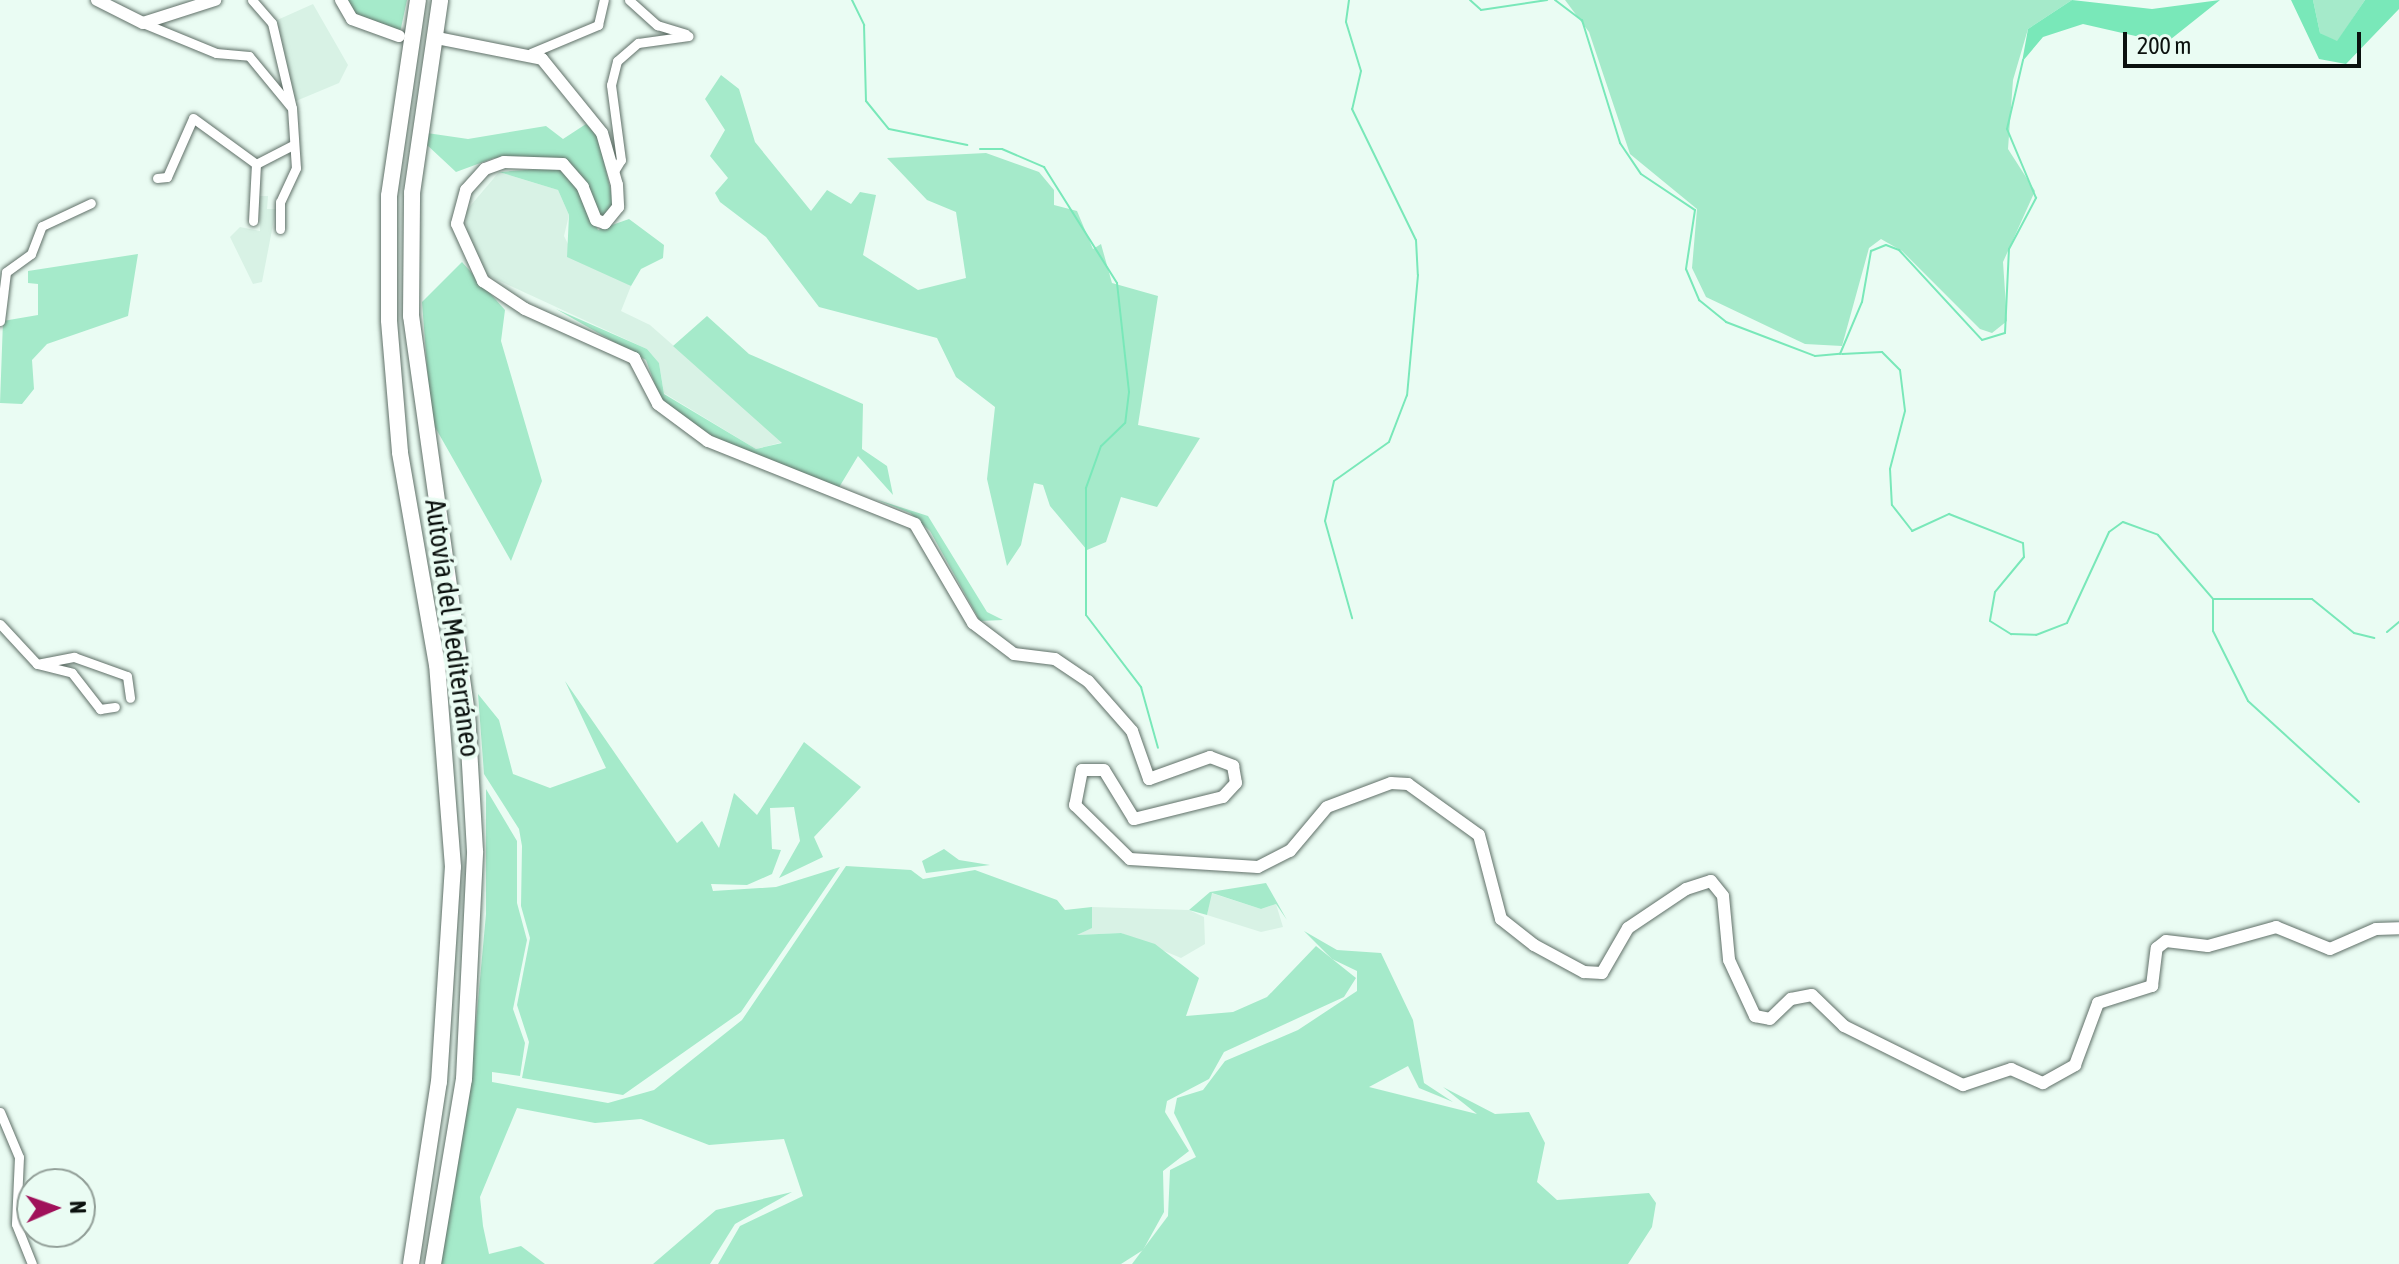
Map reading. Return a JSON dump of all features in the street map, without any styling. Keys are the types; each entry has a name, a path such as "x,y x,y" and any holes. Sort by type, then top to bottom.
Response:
{"highway":[{"name":"Autovía del Mediterráneo","path":"411,1264 439,1082 453,867 437,665 400,452 389,320 389,196 418,0"},
{"name":"Autovía del Mediterráneo","path":"433,1264 464,1079 475,851 467,714 411,316 412,193 440,0"}],"main road":[{"path":"97,0 129,20 143,23 215,0"},
{"path":"341,0 352,19 399,36"},
{"path":"442,39 531,53 591,118 614,171 618,207 605,223 596,220 583,187 563,164 504,162 485,169 458,212 469,263 500,296 634,358 658,404 708,441 915,524 973,623 1014,654 1055,659 1088,681 1132,731 1149,779 1210,757 1233,766 1236,783 1223,797 1134,819 1104,770 1082,770 1075,805 1130,859 1258,867 1290,851 1327,807 1391,783 1408,784 1479,835 1501,919 1546,952 1602,973 1628,928 1711,881 1723,896 1729,960 1755,1016 1770,1019 1791,999 1812,995 1844,1026 1963,1085 2011,1069 2043,1083 2075,1065 2098,1003 2152,986 2157,948 2166,941 2208,946 2276,927 2330,949 2376,929 2399,928"}],"street":[{"path":"252,0 272,23 292,108 296,168 280,202 280,229"},
{"path":"531,53 579,39 598,25 604,0"},
{"path":"614,171 621,160 611,85 617,61 638,43 689,36 657,25 629,0"},
{"path":"143,23 216,53 249,56 292,108"},
{"path":"157,178 167,177 193,118 256,164"},
{"path":"256,164 293,145"},
{"path":"253,221 256,164"},
{"path":"0,321 6,272 31,254 42,226 91,203"},
{"path":"0,624 37,664 72,673 100,709 115,707"},
{"path":"37,664 74,657 127,676 130,698"},
{"path":"0,1112 19,1157 16,1224 32,1264"}],"shaded area":[{"path":"347,0 407,0 398,42 393,28 356,14"},
{"path":"1565,0 2072,0 2028,29 2013,80 2008,149 2035,191 2003,262 2007,321 1992,333 1980,329 1902,251 1881,239 1869,248 1842,346 1805,344 1706,297 1692,268 1697,209 1630,154 1589,32"},
{"path":"2072,0 2152,9 2220,0 2166,43 2083,24 2043,37 2022,62 2028,29"},
{"path":"2291,0 2313,0 2320,33 2337,41 2365,0 2399,0 2399,9 2346,64 2319,59"},
{"path":"2313,0 2365,0 2337,42 2320,33"},
{"path":"313,4 348,65 339,83 296,101 275,45 282,42 275,21"},
{"path":"721,75 739,89 755,142 811,211 827,190 851,204 860,192 876,195 863,255 918,290 966,278 956,212 927,200 887,158 986,153 1039,172 1054,190 1054,205 1077,211 1093,249 1101,244 1112,283 1158,296 1138,425 1200,438 1157,507 1121,497 1106,542 1087,550 1050,506 1043,485 1034,483 1021,545 1007,566 987,479 995,407 956,377 937,338 819,307 766,237 720,202 715,193 728,178 710,156 725,130 705,99"},
{"path":"586,124 598,137 613,200 614,210 602,218 572,166 558,158 494,158 456,172 426,144 427,133 468,139 546,126 563,139"},
{"path":"554,168 571,176 598,230 629,219 664,245 663,258 641,269 631,286 567,257 569,215 558,190 499,172"},
{"path":"499,172 558,190 569,215 564,236 571,250 631,286 621,311 650,325 783,442 756,449 664,393 659,363 647,349 487,275 467,236 466,211"},
{"path":"259,196 268,196 267,209 276,209 262,282 253,284 230,237 240,227 260,231"},
{"path":"138,254 128,316 47,344 32,360 34,389 22,404 0,403 3,321 38,315 38,284 28,283 28,271"},
{"path":"462,262 505,310 501,341 542,481 511,561 431,420 422,302"},
{"path":"556,309 647,349 659,363 664,394 756,449 782,443 673,346 707,316 749,354 863,404 862,449 887,466 893,495 858,456 838,489 724,444 661,401 646,360"},
{"path":"875,499 928,516 987,612 1003,620 980,621 930,531 910,513"},
{"path":"565,681 677,843 702,821 719,848 734,793 757,815 804,742 861,787 814,837 823,857 779,878 800,841 794,807 770,808 772,849 781,850 772,874 747,885 711,884 713,891 776,887 840,867 741,1012 623,1095 522,1078 529,1042 517,1005 530,938 521,906 522,846 519,829 484,774 478,694 499,720 513,774 550,788 606,768"},
{"path":"486,789 517,841 517,903 527,940 513,1009 525,1043 520,1076 492,1072 492,1082 608,1103 654,1090 742,1020 846,866 911,870 923,879 975,870 1057,900 1065,910 1092,907 1092,928 1077,935 1121,933 1155,944 1199,978 1186,1016 1233,1012 1267,997 1316,946 1356,978 1344,997 1224,1052 1209,1079 1167,1101 1165,1112 1189,1151 1163,1171 1164,1212 1143,1250 1121,1264 718,1264 740,1226 803,1196 784,1139 709,1145 641,1119 595,1123 517,1108 480,1197 483,1226 489,1254 521,1246 545,1264 438,1264 470,1088 486,914"},
{"path":"944,849 959,860 990,865 926,873 922,861"},
{"path":"1266,883 1287,920 1276,904 1261,909 1212,893 1207,915 1189,910 1210,892"},
{"path":"1211,893 1261,909 1276,904 1283,927 1261,932 1207,915"},
{"path":"1092,907 1189,910 1204,917 1205,944 1181,958 1121,933 1077,935 1091,928"},
{"path":"1304,931 1337,950 1381,953 1413,1020 1424,1083 1453,1102 1419,1088 1408,1066 1369,1087 1477,1114 1443,1087 1495,1114 1529,1112 1545,1143 1537,1182 1557,1200 1649,1193 1656,1203 1652,1227 1628,1264 1132,1264 1168,1216 1170,1170 1196,1157 1174,1113 1177,1098 1203,1090 1225,1061 1298,1030 1357,991 1357,971 1332,959"},
{"path":"792,1192 735,1224 710,1264 653,1264 716,1210"}],"waterway":[{"path":"852,0 864,25 866,101 889,129 967,145"},
{"path":"1349,0 1346,22 1361,71 1352,109 1416,240 1418,275 1407,395 1389,442 1334,481 1325,521 1352,618"},
{"path":"1470,0 1481,10 1547,0"},
{"path":"1555,0 1582,20 1620,143 1641,174 1695,210 1686,269 1699,300 1726,322 1815,356 1840,354 1862,302 1871,251 1886,245 1899,250 1982,340 2005,333 2009,249 2036,198 2007,129 2023,60"},
{"path":"980,149 1002,149 1044,167 1117,283 1129,392 1125,423 1101,446 1086,488 1086,615 1141,687 1158,748"},
{"path":"1842,354 1882,352 1900,370 1905,411 1890,469 1892,505 1912,531 1949,514 2023,543 2024,557 1995,592 1990,621 2011,634 2036,635 2067,623 2109,532 2123,522 2158,535 2213,599 2213,631 2248,701 2359,802"},
{"path":"2213,599 2312,599 2354,633 2374,638"},
{"path":"2387,632 2399,622"}]}
